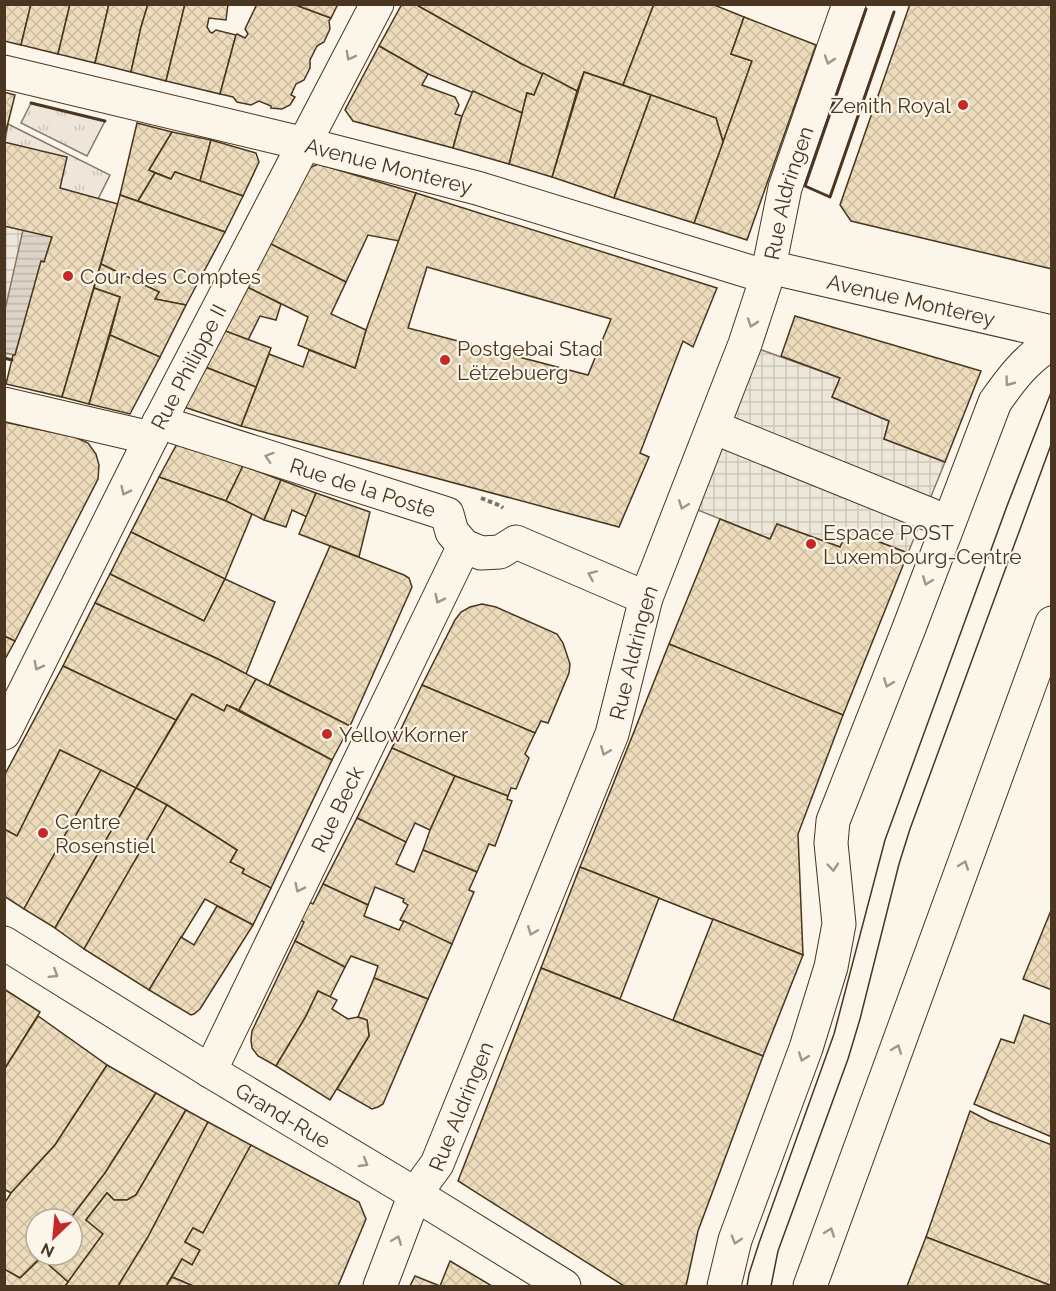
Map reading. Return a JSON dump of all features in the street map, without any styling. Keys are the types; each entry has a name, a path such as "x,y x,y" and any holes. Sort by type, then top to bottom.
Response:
{"street":[{"name":"Rue Philippe II","path":"4,733 155,430 377,4"},
{"name":"Rue Aldringen","path":"380,1287 415,1194 437,1164 612,734 646,598 745,344 768,272 785,188 839,7"},
{"name":"Avenue Monterey","path":"4,72 304,144 477,189 768,272 1052,332"},
{"path":"724,1287 735,1240 806,1048 831,967 839,924 831,843 833,821 995,402 1010,380 1029,359 1052,343"},
{"name":"Rue de la Poste","path":"4,404 155,430 447,514 452,532 464,546"},
{"path":"713,427 931,515"},
{"path":"464,546 482,553 500,552 516,542 646,598"},
{"name":"Rue Beck","path":"210,1071 464,546"},
{"path":"810,1287 1052,623"},
{"name":"Grand-Rue","path":"4,943 564,1287"}],"path":[{"path":"447,514 462,501 483,498 501,506 513,521 516,542"}],"green space":[{"path":"31,103 105,121 87,156 21,123"},
{"path":"8,124 110,175 98,199 60,188 5,142"}],"shaded area":[{"path":"5,226 52,237 44,262 42,261 12,360 5,358"},
{"path":"23,230 52,237 44,262 42,261 15,355 5,353 5,310"},
{"path":"745,344 840,378 832,397 889,421 884,439 945,462 908,553 848,530 840,547 777,524 770,539 683,504"}],"building":[{"path":"4,4 31,4 21,45 4,41"},
{"path":"31,4 70,4 58,54 21,45"},
{"path":"70,4 109,4 95,63 58,54"},
{"path":"109,4 148,4 131,72 95,63"},
{"path":"148,4 185,4 166,81 131,72"},
{"path":"185,4 228,4 226,20 209,18 207,27 212,33 216,30 236,35 220,94 166,81"},
{"path":"257,4 293,4 331,18 330,29 324,42 317,46 304,80 296,84 291,95 295,97 290,105 282,109 271,108 259,101 251,105 237,102 233,97 220,94 236,35 245,38 248,34 245,29"},
{"path":"293,4 338,4 331,18"},
{"path":"402,4 415,4 522,64 543,73 534,95 527,93 522,113 428,74 379,46"},
{"path":"415,4 654,4 623,85 584,72 577,91 522,64"},
{"path":"654,4 712,4 744,17 731,54 752,61 723,142 716,118 623,85"},
{"name":"Zenith Royal","path":"910,4 1052,4 1052,269 851,221 840,205"},
{"path":"744,17 816,45 747,240 694,223 752,61 731,54"},
{"path":"379,46 428,74 422,85 455,97 459,105 455,114 462,116 453,148 353,121 345,110"},
{"path":"584,72 651,95 614,198 552,177"},
{"path":"543,73 577,91 552,177 509,164 527,93 534,95"},
{"path":"473,91 522,113 509,164 453,148 462,116"},
{"path":"4,92 15,95 4,139"},
{"path":"651,95 716,118 723,142 694,223 614,198"},
{"name":"Cour des Comptes","path":"137,123 172,132 149,170 155,173 138,201 120,195"},
{"path":"172,132 211,140 200,181 175,172 171,179 149,170"},
{"path":"211,140 256,153 259,162 243,196 200,181"},
{"name":"Cour des Comptes","path":"4,142 67,157 60,188 118,204 62,397 6,384 41,261 44,262 52,237 4,226"},
{"path":"318,164 416,193 399,241 368,235 346,282 267,242 302,171"},
{"path":"175,172 243,196 225,232 138,201 155,173 171,179"},
{"name":"Postgebai Stad Lëtzebuerg","path":"416,193 717,288 693,347 683,341 640,453 649,457 619,527 241,426 269,354 303,367 309,350 355,368 366,330","holes":["427,267 611,319 588,375 408,328"]},
{"path":"120,195 225,232 186,305 155,299 159,292 101,264"},
{"path":"267,242 346,282 331,314 366,330 355,368 298,345 308,317 243,285"},
{"path":"101,264 159,292 155,299 186,305 160,357 110,335 120,297 94,288"},
{"path":"243,285 281,304 276,320 260,316 248,340 220,329"},
{"path":"94,288 120,297 89,404 62,397"},
{"path":"795,316 981,371 945,462 884,439 889,421 832,397 840,378 781,356"},
{"path":"220,329 271,348 256,387 200,365"},
{"path":"110,335 160,357 130,414 89,404"},
{"path":"200,365 256,387 241,426 184,407"},
{"path":"4,422 75,437 88,443 96,454 99,465 98,479 15,641 4,636"},
{"path":"178,442 243,466 226,501 159,477"},
{"path":"243,466 281,480 264,520 226,501"},
{"path":"159,477 226,501 252,514 225,579 131,532"},
{"path":"281,480 316,493 307,517 292,510 286,527 264,520"},
{"path":"316,493 370,512 359,557 299,534"},
{"path":"720,519 770,539 777,524 840,547 848,530 908,553 843,715 669,644"},
{"path":"131,532 225,579 204,621 110,574"},
{"path":"330,546 404,575 409,578 412,587 350,726 269,685"},
{"path":"110,574 204,621 225,579 275,602 246,674 95,603"},
{"path":"95,603 218,659 256,679 239,710 227,705 224,711 192,694 176,720 63,666"},
{"path":"482,604 496,607 557,634 563,643 570,664 569,673 548,723 541,721 535,733 422,685 455,620 461,612"},
{"path":"4,636 15,641 4,661"},
{"path":"669,644 843,715 798,834 803,955 580,867"},
{"path":"63,666 176,720 136,788 60,750 17,836 4,829 4,776"},
{"path":"256,679 350,726 332,760 239,710"},
{"path":"422,685 535,733 525,754 529,758 516,789 511,788 508,796 392,748"},
{"path":"192,694 224,711 227,705 332,760 271,888 242,873 244,869 230,862 237,850 136,788"},
{"path":"392,748 455,776 430,830 415,823 406,842 357,818"},
{"name":"Centre Rosenstiel","path":"60,750 101,770 24,909 4,896 4,829 17,836"},
{"path":"101,770 136,788 55,928 24,909"},
{"path":"455,776 508,796 507,799 512,801 495,846 489,844 477,872 423,850"},
{"path":"136,788 167,805 84,949 55,928"},
{"path":"167,805 237,850 230,862 244,869 242,873 271,888 253,925 205,899 149,990 84,949"},
{"path":"357,818 406,842 396,864 414,872 423,850 477,872 469,890 474,892 452,944 400,920 408,905 403,902 404,899 375,887 368,905 323,884"},
{"path":"580,867 659,898 620,999 541,968"},
{"path":"323,884 368,905 364,916 399,930 404,921 452,944 428,999 374,978 378,966 351,956 345,967 295,941 304,922 300,920 309,902 313,904"},
{"path":"217,906 253,925 200,1009 191,1015 149,990 181,937 194,945"},
{"path":"1052,908 1052,990 1023,979"},
{"path":"713,919 803,955 763,1056 673,1020"},
{"path":"295,941 345,967 330,997 318,991 305,1018 276,1066 258,1056 252,1048 252,1031"},
{"path":"541,968 763,1056 698,1231 686,1286 624,1286 458,1181"},
{"path":"374,978 428,999 383,1104 372,1109 337,1089 369,1036 367,1020 358,1017"},
{"path":"4,989 40,1012 4,1070"},
{"path":"318,991 337,1000 332,1009 348,1019 358,1017 367,1020 369,1036 330,1100 276,1066 305,1018"},
{"path":"1024,1015 1052,1025 1052,1137 974,1104 1001,1039 1014,1043"},
{"path":"38,1016 107,1065 55,1145 11,1193 4,1189 4,1070"},
{"path":"107,1065 156,1093 105,1173 79,1207 24,1207 24,1267 31,1267 20,1278 4,1269 4,1204 11,1193 55,1145"},
{"path":"156,1093 186,1110 136,1195 127,1200 114,1200 107,1193 86,1220 103,1234 84,1260 84,1207 79,1207 105,1173"},
{"path":"186,1110 208,1122 148,1237 118,1286 65,1286 79,1267 84,1267 84,1260 103,1234 86,1220 107,1193 114,1200 127,1200 136,1195"},
{"path":"970,1111 989,1121 1052,1145 1052,1286 926,1237"},
{"path":"208,1122 251,1145 203,1233 193,1228 185,1242 200,1250 192,1265 182,1259 166,1286 118,1286 148,1237"},
{"path":"251,1145 359,1202 366,1219 338,1286 193,1286 172,1277 182,1259 192,1265 200,1250 185,1242 193,1228 203,1233"},
{"path":"926,1237 1052,1286 907,1286"},
{"path":"450,1261 492,1286 440,1286"},
{"path":"32,1267 51,1267 68,1282 65,1286 4,1286 4,1269 20,1278"},
{"path":"51,1267 79,1267 68,1282"},
{"path":"415,1276 440,1286 410,1286"},
{"path":"172,1277 193,1286 166,1286"}],"tram line":[{"path":"747,1286 759,1243 834,1034 885,840 1007,506 1052,390"},
{"path":"771,1286 778,1251 848,1059 910,829 1052,442"}],"wall":[{"path":"866,9 805,186 830,197 894,12"},
{"path":"31,103 105,121"},
{"path":"4,358 12,360"}],"place":[{"name":"Zenith Royal","path":"963,105"},
{"name":"Cour des Comptes","path":"68,276"},
{"name":"Postgebai Stad Lëtzebuerg","path":"445,360"},
{"name":"Espace POST Luxembourg-Centre","path":"811,544"},
{"name":"YellowKorner","path":"327,734"},
{"name":"Centre Rosenstiel","path":"43,833"}]}
